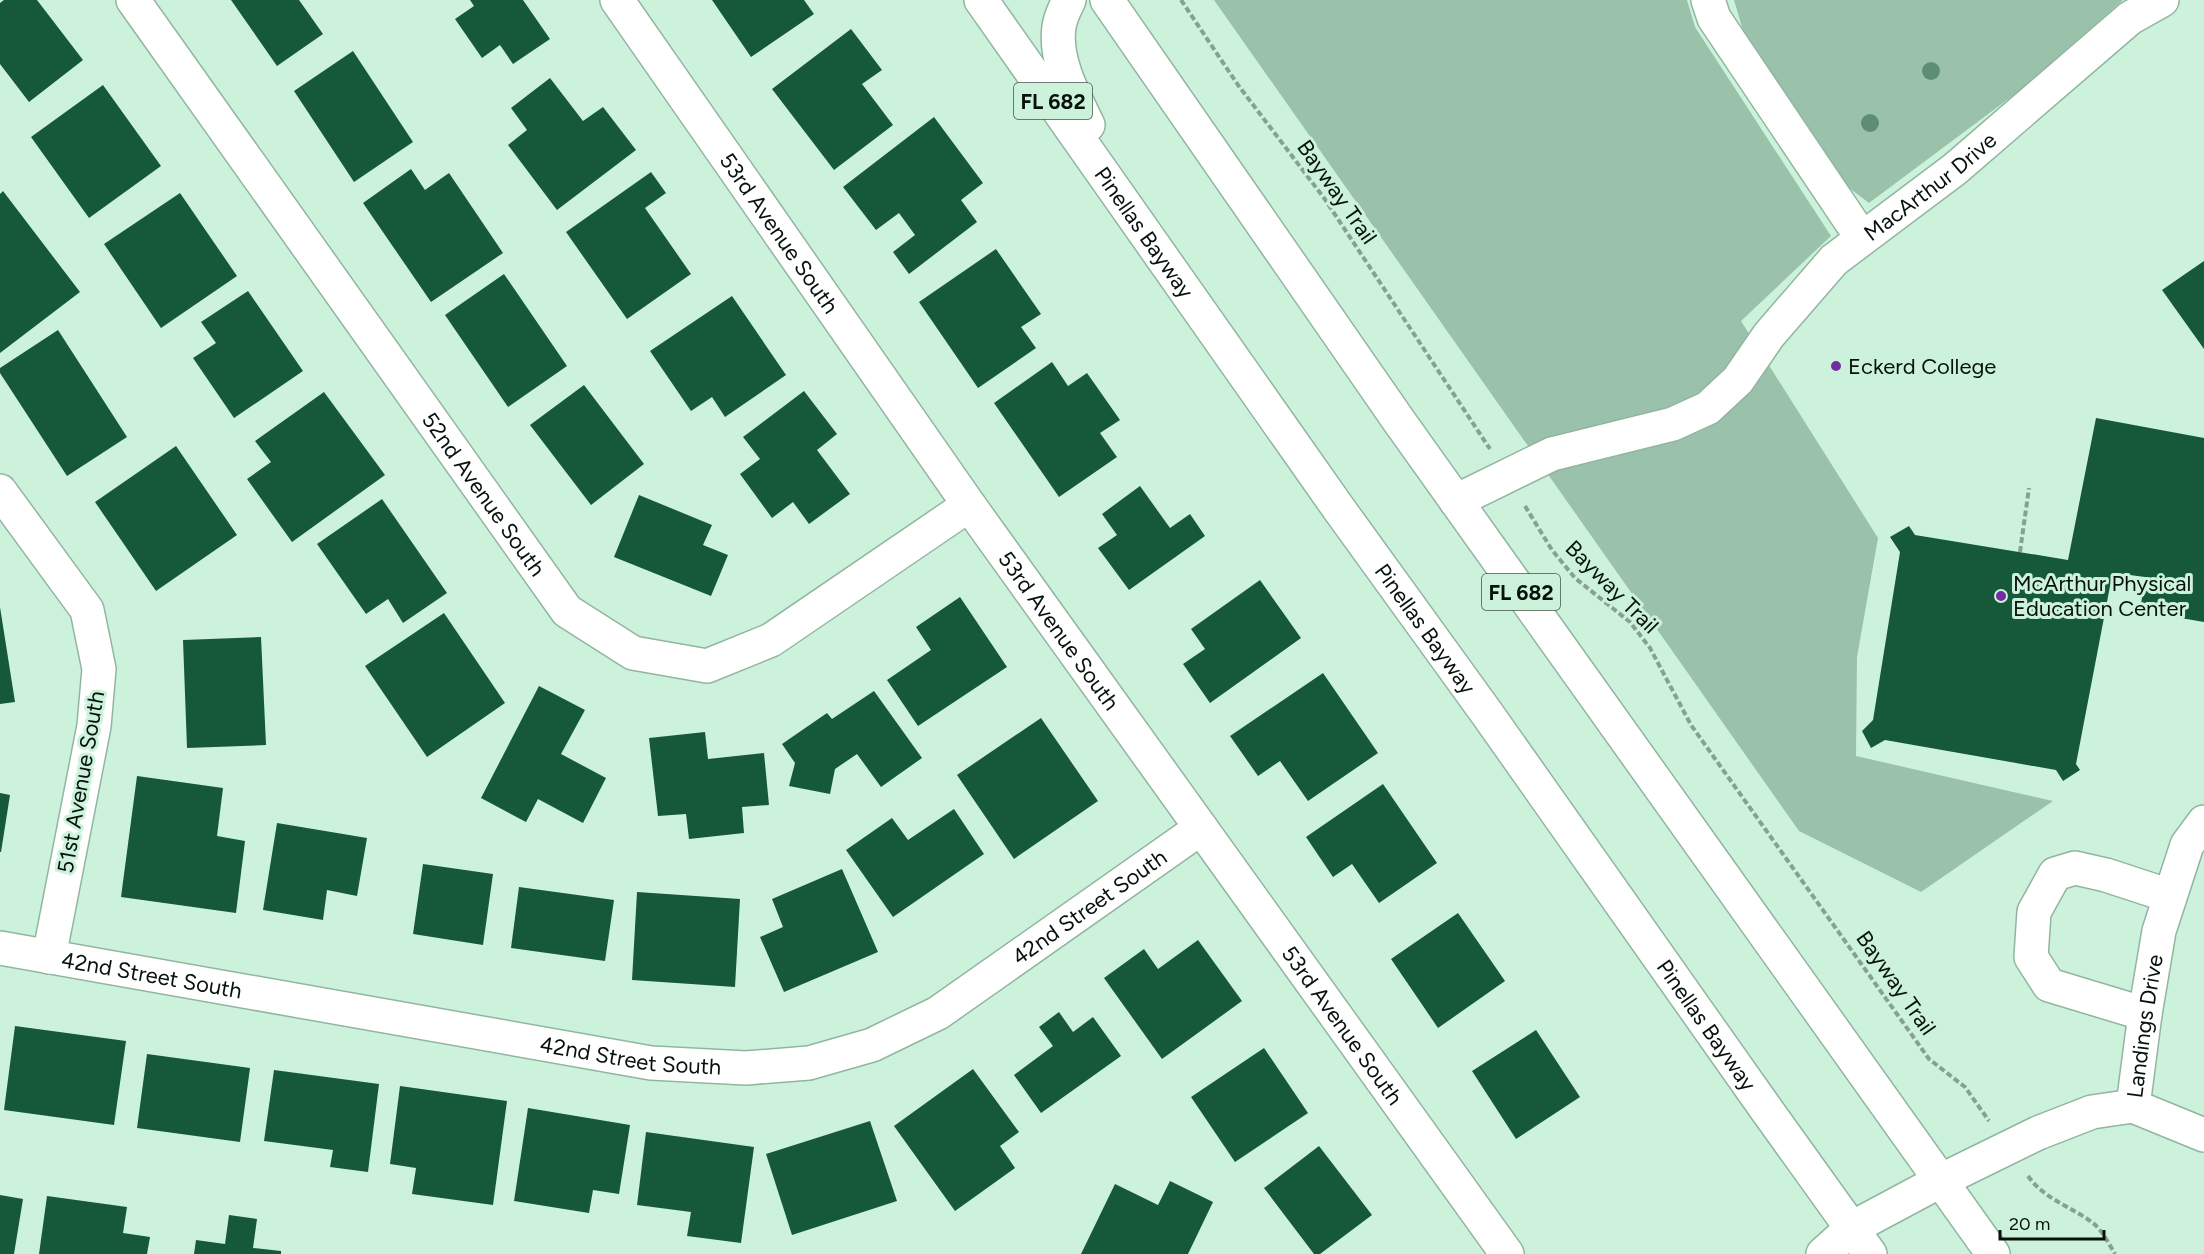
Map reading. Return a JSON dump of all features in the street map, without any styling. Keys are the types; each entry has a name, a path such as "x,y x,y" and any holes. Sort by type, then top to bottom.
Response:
{"street":[{"name":"52nd Avenue South","path":"134,0 567,611 633,653 707,666 771,640 969,505"},
{"name":"53rd Avenue South","path":"617,0 969,505 1507,1254"},
{"name":"Pinellas Bayway","path":"981,0 1339,509 1861,1241"},
{"path":"1069,0 1059,26 1059,50 1073,94 1125,203"},
{"name":"FL 682","path":"1107,0 1456,501 1993,1254"},
{"name":"MacArthur Drive","path":"1708,0 1714,18 1862,238 1955,169 2130,18 2162,0"},
{"path":"1456,501 1552,454 1673,424 1708,408 1738,380 1769,335 1834,260 1862,238"},
{"name":"51st Avenue South","path":"0,491 87,610 99,669 94,726 49,957"},
{"name":"Landings Drive","path":"1823,1254 1861,1241 1940,1181 2008,1147 2092,1112 2133,1106 2159,931 2187,845 2204,822"},
{"name":"42nd Street South","path":"0,948 651,1063 746,1068 809,1063 872,1045 938,1014 1201,828"},
{"path":"2145,1014 2049,984 2031,957 2034,912 2055,874 2075,868 2106,875 2170,896"},
{"path":"2133,1106 2204,1135"}],"path":[{"name":"Bayway Trail","path":"1181,0 1238,85 1324,198 1482,435 1552,550 1575,578 1630,622 1643,639 1692,725 1929,1059 1965,1087 2032,1183 2053,1199 2096,1224 2115,1254"},
{"path":"2020,552 2030,488"}],"green space":[{"path":"1214,0 1687,0 1695,27 1831,236 1741,321 1878,538 1857,657 1856,756 2053,801 1921,892 1799,831"},
{"path":"1734,0 2123,0 2023,88 1869,203 1828,172 1744,34"}],"building":[{"path":"4,0 37,0 83,60 29,102 0,64 0,3"},
{"path":"231,0 299,0 323,34 277,66"},
{"path":"470,0 523,0 550,39 513,64 500,45 482,58 455,19 474,6"},
{"path":"712,0 804,0 814,14 751,57"},
{"path":"851,29 882,70 862,84 893,125 834,170 772,89"},
{"path":"353,51 413,142 354,182 294,91"},
{"path":"550,78 583,121 603,107 636,150 557,210 508,145 527,130 511,108"},
{"path":"103,85 161,166 89,218 31,137"},
{"path":"934,117 983,183 961,200 977,222 909,274 893,252 915,235 899,213 876,230 843,187"},
{"path":"411,169 425,190 449,173 503,253 431,302 363,203"},
{"path":"651,172 666,193 645,208 691,274 627,319 566,232"},
{"path":"3,191 80,292 0,353 0,194"},
{"path":"180,193 237,276 161,328 104,244"},
{"path":"996,249 1041,314 1021,327 1036,348 978,388 919,302"},
{"path":"2204,261 2204,349 2162,290"},
{"path":"504,274 567,366 508,407 445,315"},
{"path":"248,291 303,371 234,418 193,358 216,343 201,322"},
{"path":"732,296 786,375 725,417 712,397 691,411 650,351"},
{"path":"58,330 127,437 67,476 0,373 0,368"},
{"path":"1052,362 1068,386 1087,373 1120,420 1100,433 1117,457 1059,497 994,403"},
{"path":"584,385 644,464 591,505 530,425"},
{"path":"804,391 837,434 817,450 850,494 809,524 793,502 772,518 740,474 760,459 743,437"},
{"path":"324,392 385,475 292,542 247,479 271,462 255,441"},
{"name":"McArthur Physical Education Center","path":"2096,418 2204,438 2204,622 2140,611 2145,577 2122,574 2111,581 2076,764 2080,770 2063,781 2056,770 1885,740 1871,748 1862,731 1873,720 1900,552 1890,537 1909,526 1915,535 2068,560"},
{"path":"176,446 237,535 156,591 95,502"},
{"path":"1140,486 1170,528 1190,514 1205,536 1129,590 1098,548 1117,535 1102,514"},
{"path":"639,495 712,525 703,545 728,555 711,596 614,557"},
{"path":"382,499 447,593 403,623 388,599 366,614 317,544"},
{"path":"1260,580 1301,638 1210,703 1183,664 1205,649 1191,629"},
{"path":"960,597 1007,667 918,726 887,680 931,650 916,627"},
{"path":"0,607 15,702 0,704"},
{"path":"444,613 505,703 427,757 365,666"},
{"path":"261,637 266,745 187,748 183,640"},
{"path":"1323,673 1378,753 1308,801 1280,761 1258,776 1230,736"},
{"path":"539,686 585,710 561,754 606,778 583,823 538,799 526,822 481,798"},
{"path":"874,691 922,758 881,787 857,754 835,769 830,794 789,786 795,763 782,744 827,713 832,719"},
{"path":"1041,718 1098,801 1014,859 957,775"},
{"path":"705,732 708,759 764,753 769,805 742,807 744,833 689,839 686,814 658,816 649,738"},
{"path":"137,776 223,788 217,836 245,841 236,913 121,897"},
{"path":"1383,784 1437,863 1379,903 1352,864 1333,877 1306,837"},
{"path":"0,793 10,795 1,852 0,852"},
{"path":"954,809 984,854 893,917 846,850 892,818 908,840"},
{"path":"277,823 367,838 357,896 327,890 323,920 263,910"},
{"path":"423,864 493,874 483,945 413,934"},
{"path":"842,869 878,952 784,992 760,937 783,927 772,899"},
{"path":"519,887 614,900 605,961 511,948"},
{"path":"637,892 740,899 735,987 632,980"},
{"path":"1458,913 1505,981 1438,1028 1391,959"},
{"path":"1198,940 1242,1001 1162,1059 1104,978 1144,949 1158,969"},
{"path":"1059,1012 1073,1032 1093,1017 1121,1056 1041,1113 1014,1075 1053,1046 1039,1027"},
{"path":"15,1026 126,1041 114,1125 4,1110"},
{"path":"1536,1030 1580,1097 1516,1139 1472,1071"},
{"path":"1264,1048 1308,1113 1235,1162 1191,1097"},
{"path":"147,1054 250,1068 240,1142 137,1128"},
{"path":"973,1069 1019,1132 1000,1146 1015,1168 955,1211 894,1126"},
{"path":"274,1070 379,1084 368,1172 330,1167 333,1150 264,1141"},
{"path":"400,1086 507,1101 493,1205 412,1194 416,1168 390,1164"},
{"path":"528,1108 630,1125 619,1194 593,1190 589,1213 514,1201"},
{"path":"870,1121 897,1201 792,1235 766,1154"},
{"path":"646,1132 754,1147 741,1243 687,1236 691,1212 637,1205"},
{"path":"1319,1146 1372,1215 1320,1254 1314,1254 1264,1188"},
{"path":"1170,1181 1213,1202 1188,1254 1081,1254 1115,1184 1158,1205"},
{"path":"0,1195 23,1199 14,1254 0,1254"},
{"path":"47,1196 127,1207 123,1233 150,1237 147,1254 39,1254"},
{"path":"229,1215 257,1219 253,1248 281,1251 281,1254 194,1254 196,1240 225,1244"}],"place":[{"name":"Eckerd College","path":"1836,366"},
{"name":"McArthur Physical Education Center","path":"2001,596"}]}
